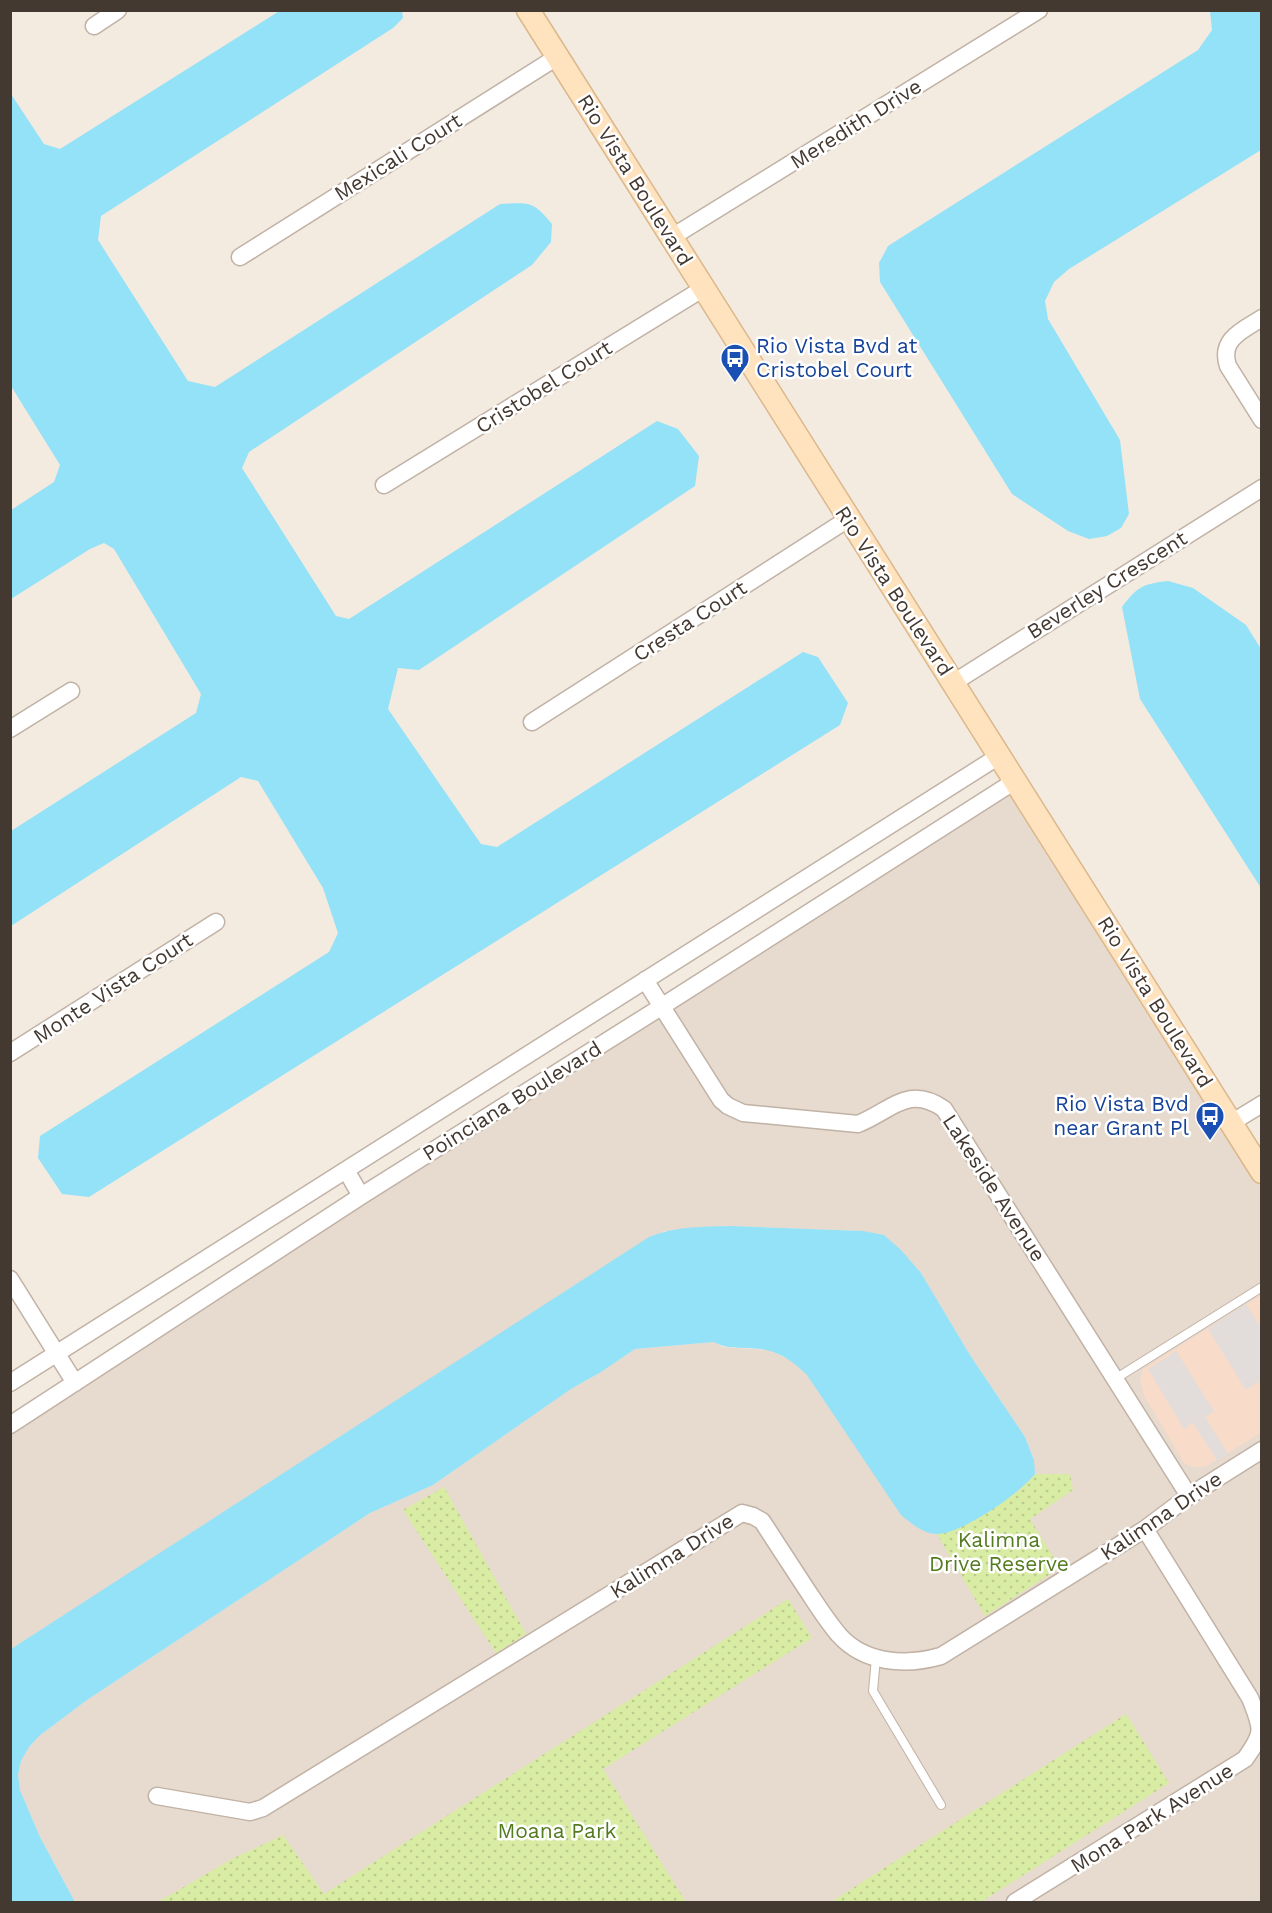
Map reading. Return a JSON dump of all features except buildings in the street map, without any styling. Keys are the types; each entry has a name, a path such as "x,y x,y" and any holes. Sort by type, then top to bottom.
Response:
{"street":[{"path":"94,26 118,10"},
{"name":"Rio Vista Boulevard","path":"528,10 1262,1172"},
{"name":"Meredith Drive","path":"672,237 1039,10"},
{"name":"Mexicali Court","path":"240,257 557,57"},
{"name":"Cristobel Court","path":"384,485 704,288"},
{"path":"1262,318 1230,341 1225,357 1228,366 1262,420"},
{"name":"Beverley Crescent","path":"953,683 1262,488"},
{"name":"Cresta Court","path":"532,722 848,519"},
{"path":"10,729 71,691"},
{"name":"Poinciana Boulevard","path":"10,1383 999,756"},
{"name":"Poinciana Boulevard","path":"10,1425 362,1196 1015,780"},
{"name":"Monte Vista Court","path":"10,1053 216,922"},
{"name":"Lakeside Avenue","path":"645,980 721,1100 728,1107 743,1113 858,1124 901,1102 914,1098 934,1102 944,1109 1189,1496"},
{"path":"1231,1123 1262,1104"},
{"path":"346,1170 362,1196"},
{"path":"10,1279 75,1383"},
{"name":"Kalimna Drive","path":"157,1796 250,1812 263,1808 742,1513 762,1521 826,1618 841,1637 856,1649 876,1658 897,1662 921,1661 941,1656 1145,1529 1189,1496 1262,1450"},
{"name":"Mona Park Avenue","path":"1015,1902 1245,1759 1260,1736 1261,1725 1250,1698 1145,1529"}],"lane":[{"path":"1115,1379 1262,1287"},
{"path":"876,1658 873,1691 941,1805"}],"shaded area":[{"path":"1015,781 1261,1172 1261,1902 75,1902 40,1837 20,1790 18,1775 21,1761 39,1736 87,1700 370,1513 433,1485 571,1389 635,1349 714,1342 723,1347 769,1350 794,1362 807,1374 1034,1460 1025,1437 970,1355 921,1273 863,1231 731,1226 664,1231 11,1649 11,1425"},
{"path":"1261,1295 1261,1433 1205,1467 1193,1467 1184,1463 1144,1396 1140,1379 1143,1369"},
{"path":"1246,1304 1261,1328 1262,1380 1246,1390 1208,1329"},
{"path":"1176,1351 1214,1411 1205,1417 1228,1454 1217,1460 1193,1423 1184,1429 1148,1369"}],"green space":[{"name":"Kalimna Drive Reserve","path":"1035,1474 1070,1474 1073,1490 1030,1519 1060,1568 985,1616 937,1534 1017,1492"},
{"path":"444,1487 526,1634 496,1653 403,1510"},
{"name":"Moana Park","path":"788,1599 812,1638 603,1769 686,1902 158,1902 232,1859 283,1835 324,1894"},
{"path":"1126,1714 1169,1783 981,1902 831,1902"}],"water":[{"path":"281,10 402,11 403,18 393,28 101,216 98,240 188,381 215,387 500,204 530,205 540,211 552,224 551,242 532,265 249,452 242,468 336,616 349,619 657,421 678,429 699,456 695,486 419,670 398,668 388,709 481,844 497,847 803,652 818,657 848,703 840,725 89,1197 62,1194 38,1158 40,1136 329,952 338,933 323,888 258,781 241,777 11,926 11,831 196,713 201,694 114,549 104,543 90,549 11,599 11,510 54,482 60,465 11,386 11,94 44,144 60,149"},
{"path":"1210,11 1261,11 1261,150 1069,269 1054,282 1045,301 1048,319 1120,440 1129,514 1121,528 1107,536 1089,539 1068,531 1012,494 880,282 879,263 888,246 1198,50 1212,30"},
{"path":"1168,581 1193,588 1246,625 1261,649 1261,888 1140,699 1122,607 1132,594 1142,587"},
{"path":"731,1226 863,1231 884,1235 921,1273 970,1355 1025,1437 1034,1460 1035,1474 1004,1501 975,1520 948,1532 937,1534 927,1532 901,1515 807,1375 788,1360 766,1350 726,1346 714,1342 635,1349 571,1389 433,1485 370,1513 87,1700 39,1736 21,1761 18,1775 20,1790 40,1837 75,1902 11,1902 11,1649 649,1237 679,1229"}],"place":[{"name":"Rio Vista Bvd at Cristobel Court","path":"735,384"},
{"name":"Rio Vista Bvd near Grant Pl","path":"1210,1142"}]}
